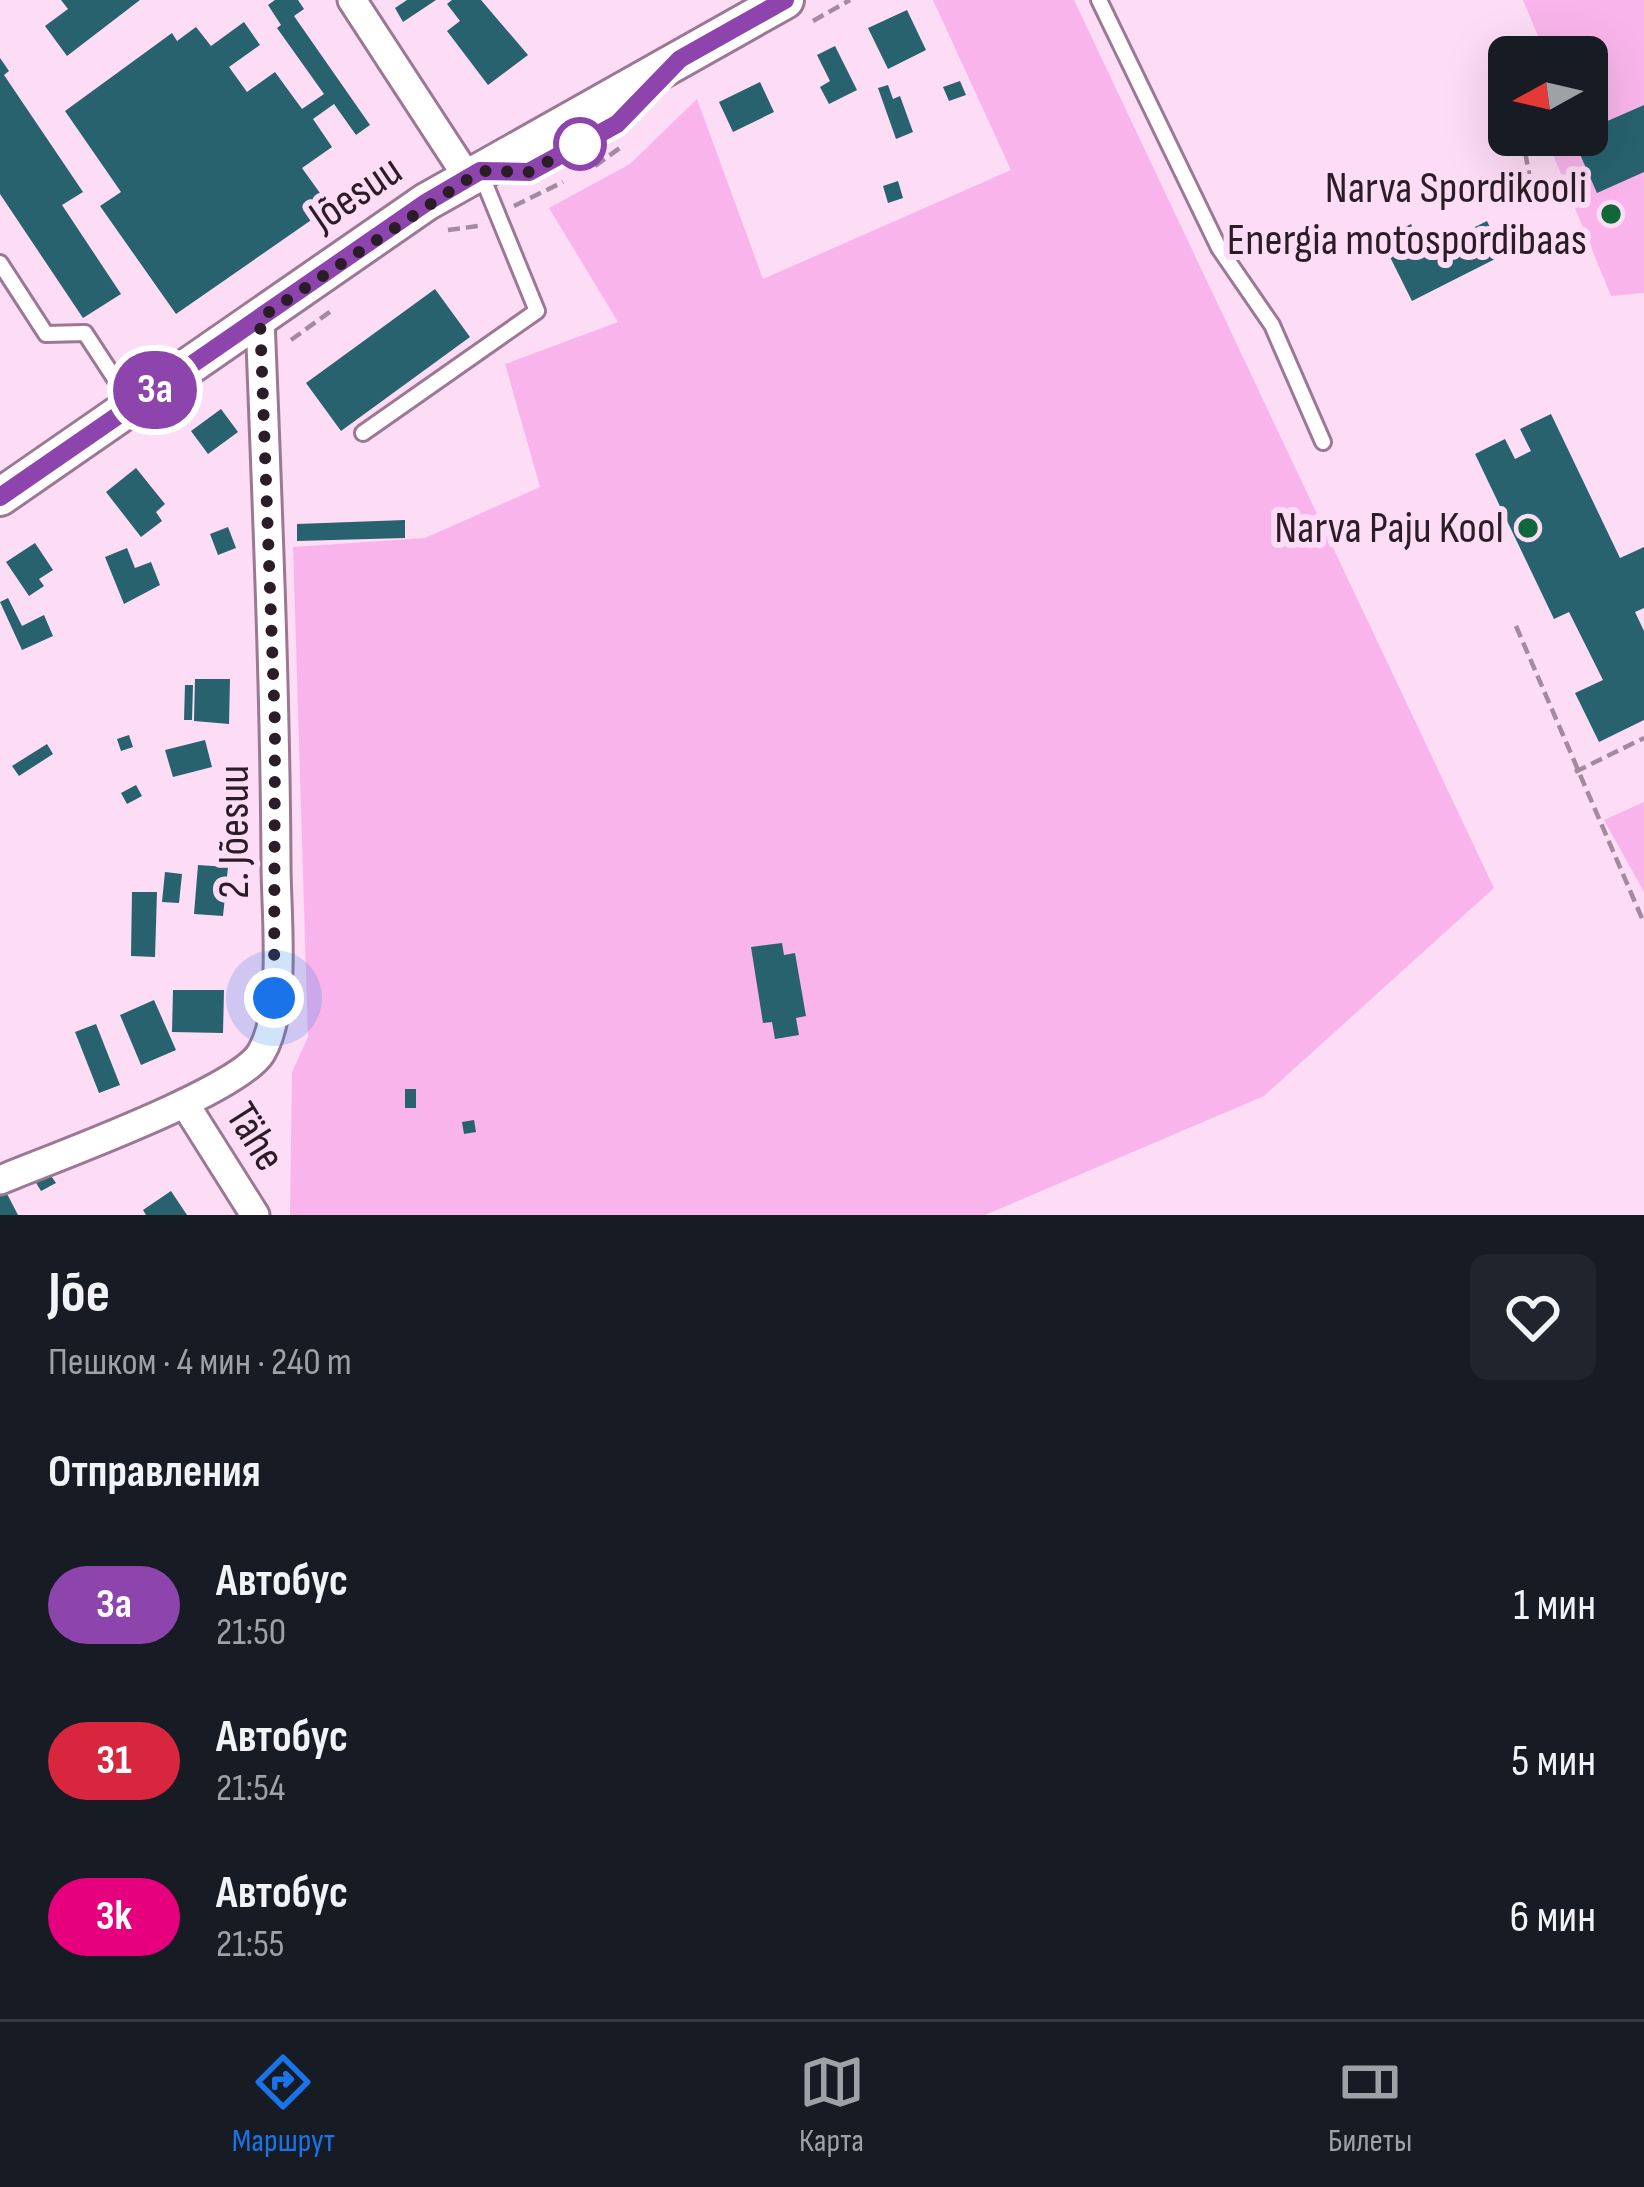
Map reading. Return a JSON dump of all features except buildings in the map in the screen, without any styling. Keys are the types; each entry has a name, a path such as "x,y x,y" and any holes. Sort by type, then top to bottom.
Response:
{"street":[{"path":"352,0 474,174"},
{"name":"Jõesuu","path":"0,497 474,174 680,59 797,12"},
{"name":"2. Jõesuu","path":"0,1180 185,1104 260,1056 272,1022 277,974 275,726 260,318"},
{"name":"Tähe","path":"185,1104 255,1215"}],"lane":[{"path":"1099,0 1208,228 1272,326 1323,442"},
{"path":"363,433 537,311 497,214 474,174"},
{"path":"0,263 46,334 85,333 133,405"}],"path":[{"path":"797,12 850,0"},
{"path":"591,168 628,141"},
{"path":"1526,156 1532,190"},
{"path":"440,231 479,225 572,177"},
{"path":"262,362 333,309"},
{"path":"1516,626 1575,772 1644,923"},
{"path":"1575,772 1644,738"}],"shaded area":[{"path":"933,0 1074,0 1494,888 1264,1096 985,1215 290,1215 292,1072 308,1037 293,547 425,538 540,487 505,364 618,322 549,208 630,164 697,99 763,279 1011,170"},
{"name":"Narva Spordikooli Energia motospordibaas","path":"1523,0 1644,0 1644,293 1611,296 1554,156 1608,156 1608,36 1538,36"},
{"path":"1644,802 1644,892 1604,820"}],"bus line":[{"name":"3a","path":"0,497 427,202 480,171 529,172 617,124 680,59 785,0"}],"place":[{"name":"Narva Spordikooli Energia motospordibaas","path":"1611,214"},
{"name":"Narva Paju Kool","path":"1528,528"}],"route":[{"path":"274,998 275,726 260,318 427,202 480,171 529,172 580,144"}]}
